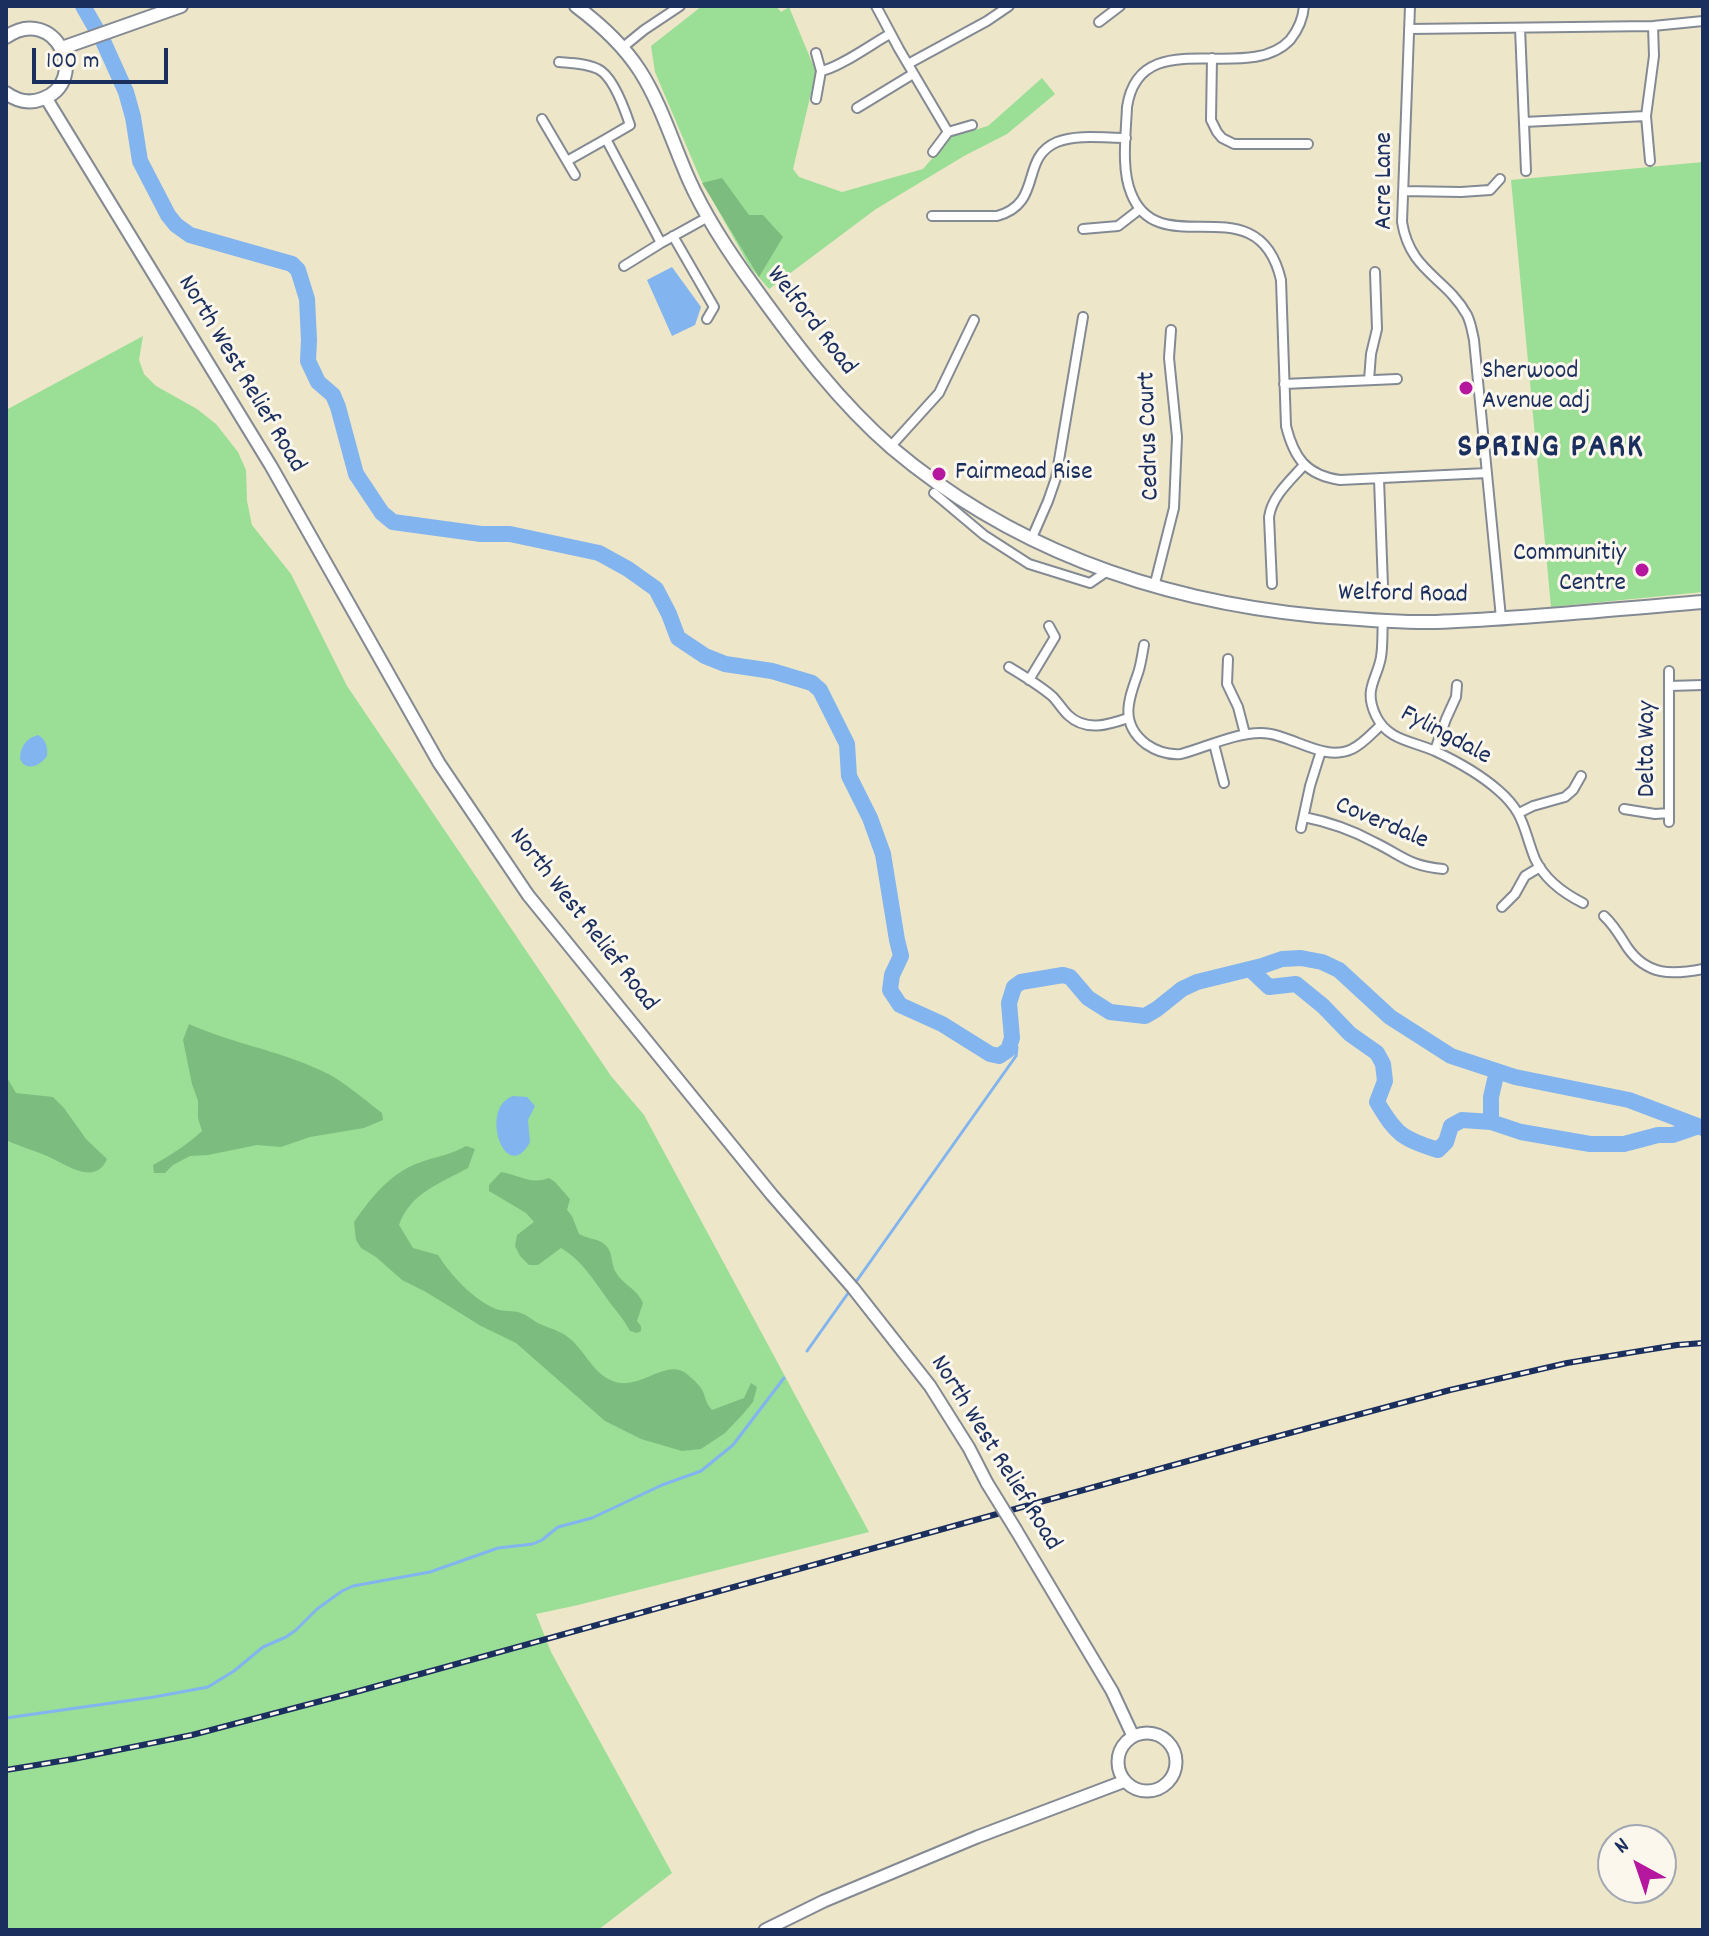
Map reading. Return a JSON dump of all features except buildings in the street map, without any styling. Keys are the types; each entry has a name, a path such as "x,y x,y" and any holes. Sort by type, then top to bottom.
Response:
{"main road":[{"path":"62,48 181,6"},
{"name":"Welford Road","path":"576,6 622,48 642,74 690,183 734,259 793,341 847,405 929,477 992,519 1031,540 1106,572 1154,587 1303,614 1434,622 1703,602"},
{"path":"6,93 25,101 46,98 57,89 64,76 66,62 62,48 53,37 41,30 8,30"}],"street":[{"path":"622,48 680,6"},
{"path":"876,6 948,132"},
{"path":"908,64 1009,6"},
{"path":"1304,6 1295,33 1277,50 1255,58 1167,60 1146,71 1128,96 1127,182 1131,194 1140,209 1160,223 1172,227 1241,229 1267,248 1273,257 1281,280 1286,426 1292,448 1304,465 1332,479 1487,473"},
{"name":"Acre Lane","path":"1410,6 1402,222 1405,239 1417,262 1460,305 1471,325 1501,618"},
{"path":"1099,22 1114,8"},
{"path":"1409,29 1653,26 1703,21"},
{"path":"1650,161 1646,116 1654,56 1653,26"},
{"path":"1520,28 1526,171"},
{"path":"821,71 890,34"},
{"path":"816,53 821,71 816,99"},
{"path":"1212,58 1211,120 1222,138 1234,144 1308,144"},
{"path":"559,62 587,65 605,74 623,104 630,125 567,161"},
{"path":"857,108 913,74"},
{"name":"North West Relief Road","path":"46,98 271,466 439,763 528,895 772,1195 853,1288 930,1386 1112,1691 1133,1736"},
{"path":"1524,122 1646,116"},
{"path":"542,119 575,175"},
{"path":"933,152 948,132 972,125"},
{"path":"932,216 997,216 1006,213 1026,194 1034,165 1046,148 1065,139 1126,138"},
{"path":"606,139 661,243"},
{"path":"1403,191 1490,190 1500,179"},
{"path":"1083,229 1118,226 1140,209"},
{"path":"624,266 708,217"},
{"path":"673,236 714,307 707,319"},
{"path":"1369,380 1377,329 1375,272"},
{"path":"1031,540 1056,478 1083,317"},
{"path":"891,446 939,393 974,320"},
{"name":"Cedrus Court","path":"1154,587 1174,508 1177,437 1169,358 1171,330"},
{"path":"1284,384 1397,379"},
{"path":"1272,584 1270,507 1304,465"},
{"path":"1379,479 1383,586"},
{"name":"Welford Road","path":"934,493 984,535 1029,564 1090,583 1106,572"},
{"path":"984,535 992,519"},
{"name":"Fylingdale","path":"1383,621 1381,657 1370,692 1381,725 1397,737 1435,750 1492,785 1519,813 1540,867 1559,888 1583,903"},
{"path":"1029,680 1055,637 1049,626"},
{"path":"1144,645 1138,675 1129,695 1128,718 1141,740 1164,752 1181,754 1245,734 1265,733 1321,751 1338,753 1351,749 1381,725"},
{"path":"1228,659 1227,684 1238,707 1245,734"},
{"path":"1009,667 1056,699 1069,717 1077,722 1101,726 1128,718"},
{"name":"Delta Way","path":"1624,809 1669,818 1669,671"},
{"path":"1435,750 1456,697 1457,685"},
{"name":"Delta Way","path":"1669,686 1703,685"},
{"path":"1214,744 1224,783"},
{"name":"Coverdale","path":"1301,828 1321,751"},
{"path":"1519,813 1565,797 1581,776"},
{"name":"Coverdale","path":"1304,817 1358,834 1417,865 1443,869"},
{"path":"1502,907 1515,894 1525,876 1540,867"},
{"path":"1604,916 1636,958 1649,967 1675,973 1703,969"},
{"path":"1152,1733 1161,1736 1174,1749 1176,1768 1167,1784 1158,1789 1139,1790 1125,1781 1118,1771 1118,1761 1125,1742 1133,1736 1152,1733"},
{"path":"765,1930 824,1901 1125,1781"}],"green space":[{"path":"702,6 776,6 781,12 789,7 816,72 793,169 799,177 842,192 923,169 951,137 988,126 1042,78 1055,94 1007,134 876,209 769,289 750,267 700,178 655,72 651,46"},
{"path":"1703,162 1703,592 1551,607 1511,180"},
{"path":"722,178 749,215 763,215 783,237 759,277 702,183"},
{"path":"143,336 139,360 144,374 156,386 197,409 216,424 238,452 246,470 252,525 291,574 347,686 611,1076 644,1115 869,1532 536,1614 551,1652 672,1873 598,1930 6,1930 6,410"},
{"path":"189,1024 328,1074 382,1113 383,1120 364,1128 310,1137 281,1147 257,1145 190,1156 165,1173 154,1173 153,1165 179,1150 202,1131 183,1040"},
{"path":"6,1076 16,1093 53,1097 86,1139 107,1159 102,1167 95,1171 80,1171 6,1140"},
{"path":"466,1146 475,1149 468,1168 428,1190 404,1214 399,1225 413,1248 438,1255 464,1286 487,1305 523,1314 565,1335 599,1372 613,1381 633,1382 662,1371 680,1370 703,1391 712,1410 744,1398 751,1383 757,1387 753,1402 725,1433 701,1449 682,1451 641,1439 605,1421 516,1343 402,1280 361,1248 356,1240 354,1222 384,1185 413,1165"},
{"path":"501,1172 530,1180 549,1178 570,1199 567,1210 579,1234 607,1247 617,1274 643,1303 637,1321 641,1331 630,1331 587,1271 561,1248 538,1265 529,1265 520,1256 515,1246 517,1235 534,1222 526,1213 489,1191 489,1185"}],"water":[{"path":"672,267 701,307 695,325 672,336 647,280"},
{"path":"38,735 46,744 47,756 37,765 26,765 20,759 21,751 30,738"},
{"path":"513,1096 527,1097 535,1106 528,1120 530,1142 521,1153 512,1155 499,1140 497,1128 503,1103"}],"waterway":[{"path":"83,6 126,92 140,161 176,225 190,235 292,264 298,270 307,299 308,361 318,382 333,395 356,474 382,513 393,522 481,534 510,534 599,553 656,589 678,638 705,656 725,664 772,671 812,683 820,690 847,744 849,776 870,818 883,854 901,956 892,975 890,990 900,1005 999,1056 1008,1050 1012,1038 1009,1003 1014,987 1021,982 1063,975 1070,977 1088,998 1110,1012 1145,1016 1197,982 1282,959 1301,958 1322,962 1339,970 1390,1017 1451,1056 1515,1077 1629,1100 1703,1128"},
{"path":"1250,969 1269,987 1296,984 1350,1034 1377,1053 1383,1064 1385,1081 1377,1102 1401,1134 1438,1150 1446,1142 1451,1126 1462,1120 1491,1122"},
{"path":"853,1286 1016,1056 1017,1047 1012,1038"},
{"path":"1497,1071 1491,1097 1491,1122 1521,1132 1590,1144 1624,1144 1658,1135 1673,1135 1699,1126"},
{"path":"807,1351 851,1289"},
{"path":"6,1718 208,1687 263,1647 286,1637 317,1609 353,1586 430,1572 498,1548 533,1544 558,1527 592,1518 662,1485 701,1471 733,1445 784,1378"}],"railway":[{"path":"6,1770 192,1735 1450,1390 1567,1363 1703,1343"}],"place":[{"name":"Sherwood Avenue adj","path":"1466,388"},
{"name":"Fairmead Rise","path":"939,474"},
{"name":"Communitiy Centre","path":"1642,570"}],"district":[{"name":"SPRING PARK","path":"1551,450"}]}
